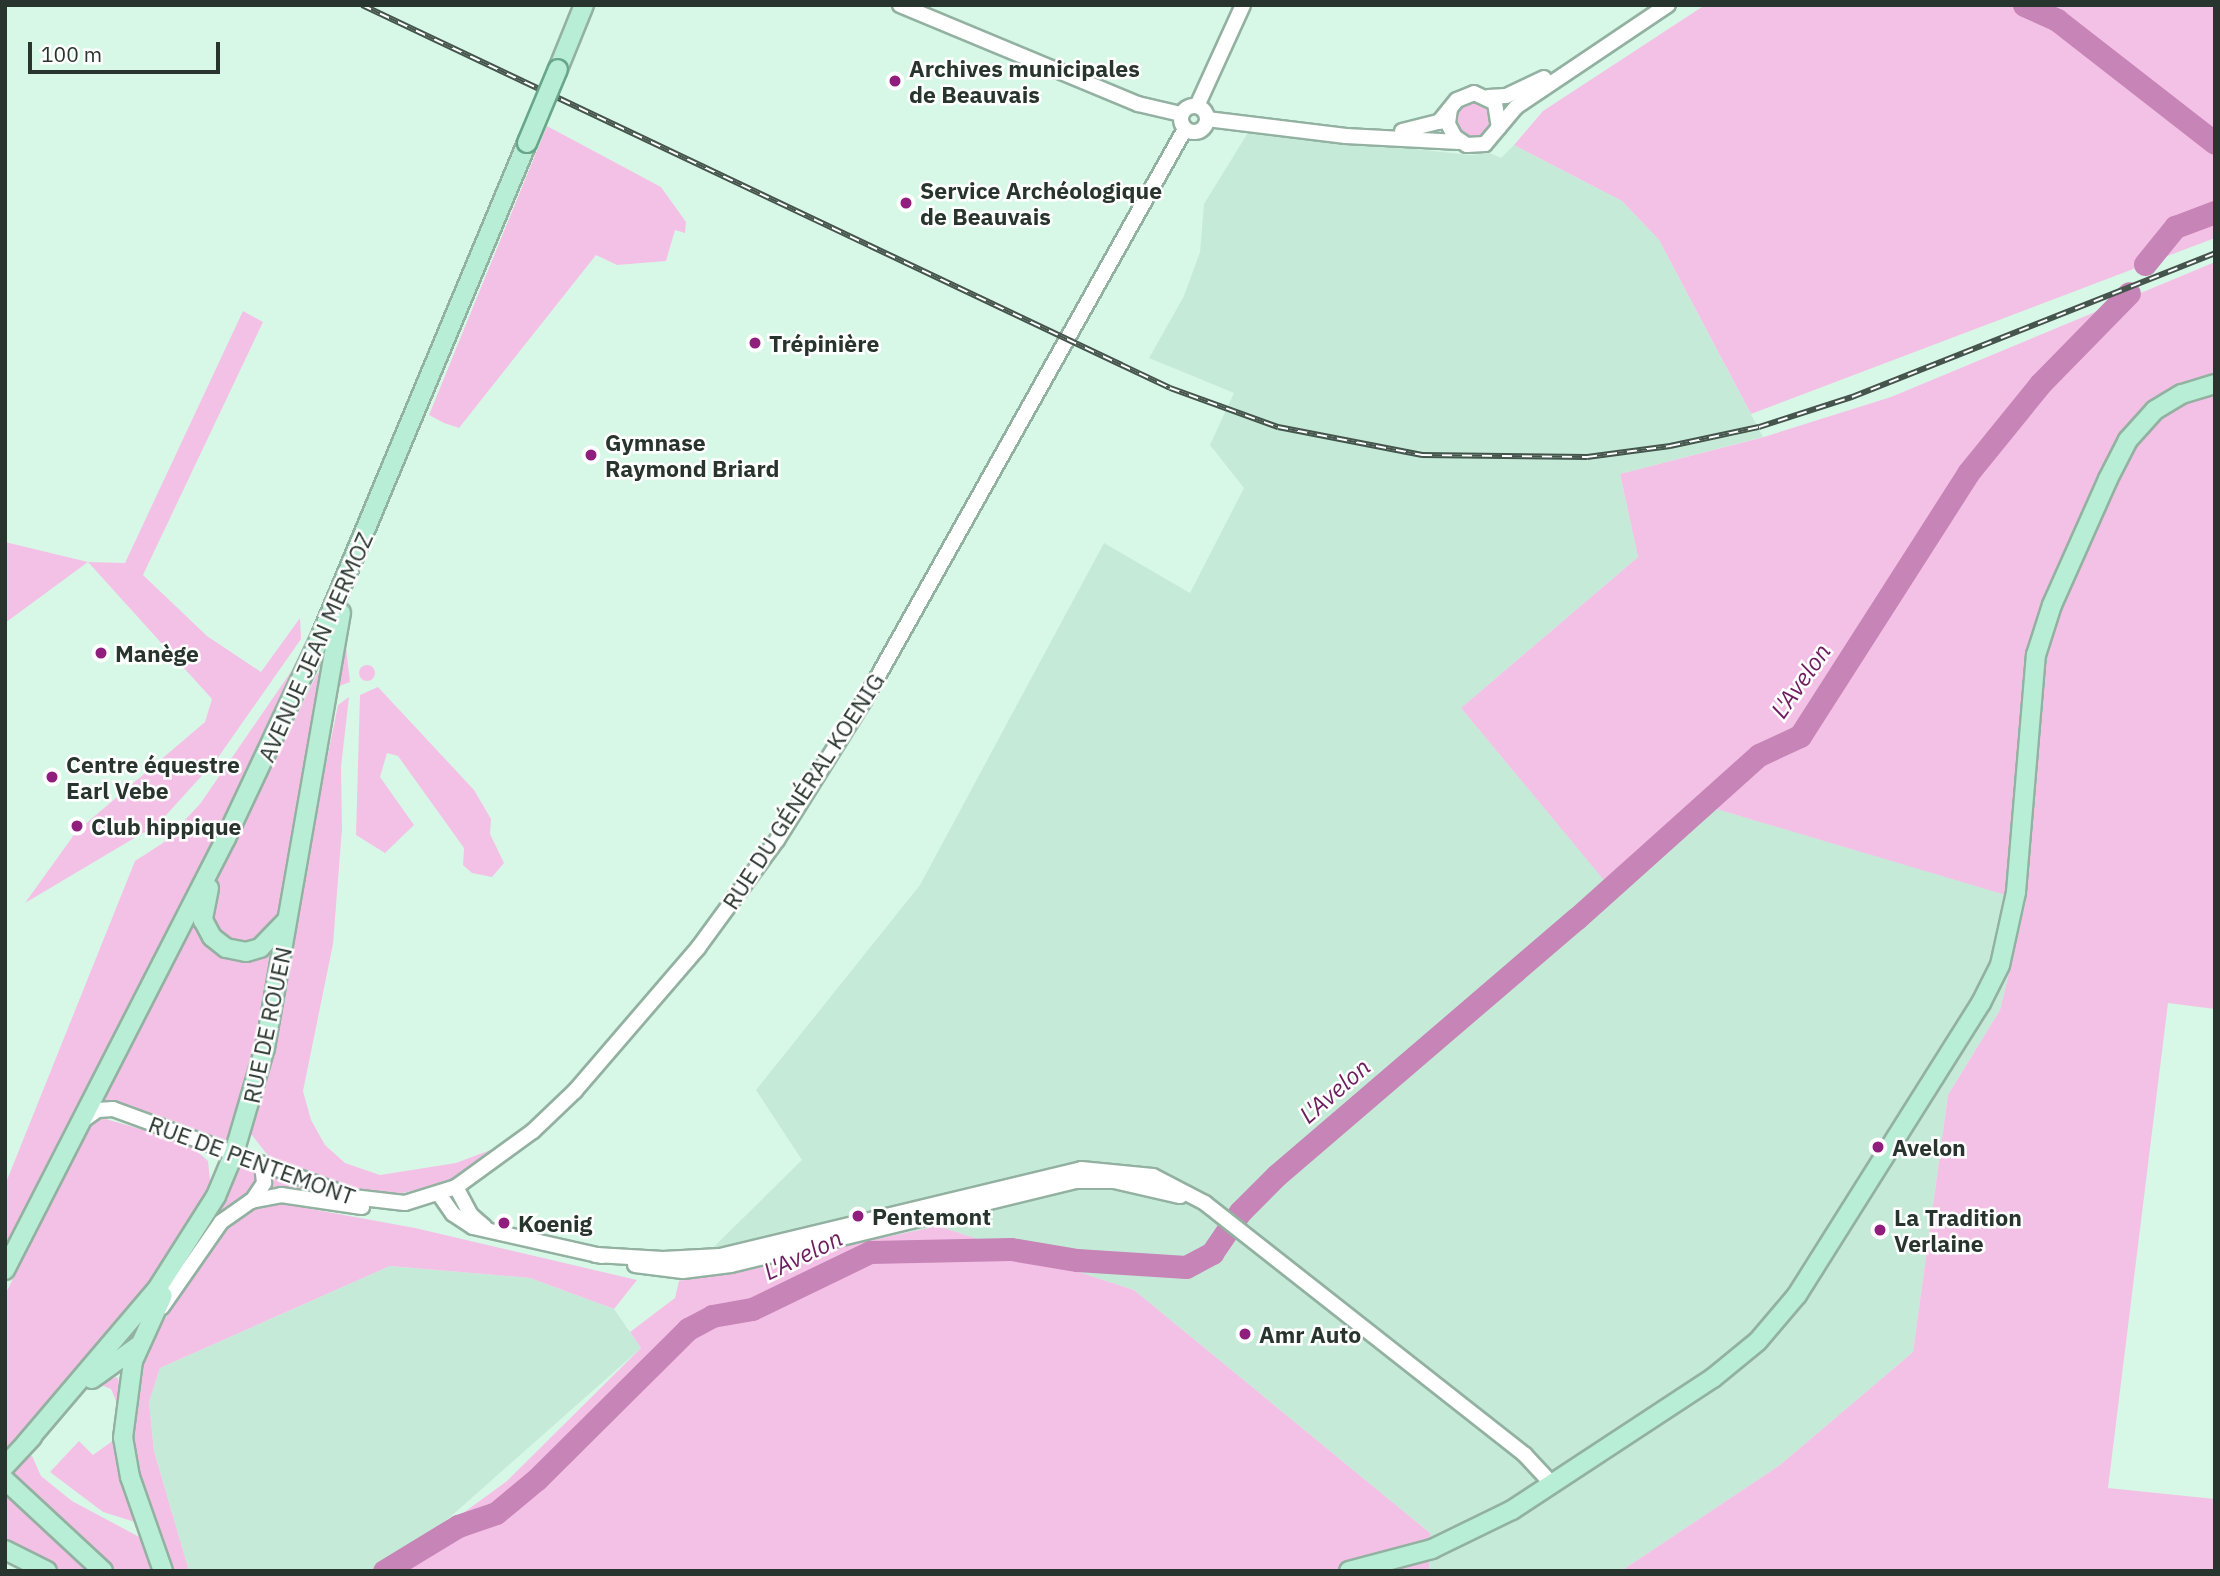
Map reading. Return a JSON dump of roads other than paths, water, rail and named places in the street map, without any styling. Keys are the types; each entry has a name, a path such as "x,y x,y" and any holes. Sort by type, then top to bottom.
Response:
{"main road":[{"name":"AVENUE JEAN MERMOZ","path":"7,1268 226,838 363,543 584,5"},
{"path":"1357,1569 1458,1538 1552,1484 1713,1378 1774,1324 1804,1284 1987,994 2012,921 2034,665 2048,615 2079,544 2134,431 2168,401 2215,384"},
{"path":"2079,544 2149,429 2176,407 2215,391"},
{"name":"RUE DE ROUEN","path":"26,1443 136,1316 216,1196 234,1153 261,1067 333,646 363,543"},
{"path":"226,838 203,906 203,920 212,937 231,950 254,950 272,939 288,918"},
{"path":"163,1571 124,1447 125,1398 142,1338 216,1196"},
{"path":"5,1466 93,1378 142,1338"},
{"path":"8,1483 103,1571"},
{"path":"5,1550 47,1571"}],"street":[{"path":"900,5 1183,121 1198,131 1207,118"},
{"path":"1183,121 1197,106 1242,5"},
{"path":"1197,106 1207,118 1373,137 1443,138 1462,143 1485,144 1510,111 1586,57 1668,5"},
{"path":"1373,137 1436,124 1465,95 1510,95 1586,57"},
{"path":"1488,97 1499,111 1499,128"},
{"path":"1450,109 1450,130 1462,143"},
{"name":"RUE DU GÉNÉRAL KOENIG","path":"456,1187 523,1140 575,1091 737,898 864,701 1051,369 1183,121"},
{"name":"RUE DE PENTEMONT","path":"75,1130 89,1114 109,1109 361,1200 405,1203 456,1187"},
{"path":"142,1338 216,1227 251,1201 264,1183 262,1164"},
{"path":"439,1194 461,1221 492,1231 656,1270 711,1268 1089,1180 1168,1192 1221,1218 1250,1240 1525,1455 1552,1484"},
{"path":"456,1187 473,1219 492,1231"},
{"path":"251,1201 281,1195 372,1208 405,1203"}],"waterway":[{"path":"2024,5 2057,20 2215,143"},
{"path":"2045,5 2057,20"},
{"name":"L'Avelon","path":"2145,264 2175,227 2215,212"},
{"name":"L'Avelon","path":"384,1571 458,1526 496,1513 537,1479 688,1329 712,1316 752,1309 870,1252 1011,1249 1077,1260 1186,1267 1212,1253 1240,1212 1277,1175 1576,919 1759,755 1800,736 1968,473 2040,384 2129,293"}],"railway":[{"path":"362,5 1170,388 1278,427 1422,455 1587,457 1670,446 1759,427 1852,397 2215,253"}],"place":[{"name":"Archives municipales de Beauvais","path":"895,81"},
{"name":"Service Archéologique de Beauvais","path":"906,203"},
{"name":"Trépinière","path":"755,343"},
{"name":"Gymnase Raymond Briard","path":"591,455"},
{"name":"Manège","path":"101,653"},
{"name":"Centre équestre Earl Vebe","path":"52,777"},
{"name":"Club hippique","path":"77,826"},
{"name":"Avelon","path":"1878,1147"},
{"name":"Pentemont","path":"858,1216"},
{"name":"Koenig","path":"504,1223"},
{"name":"La Tradition Verlaine","path":"1880,1230"},
{"name":"Amr Auto","path":"1245,1334"}]}
